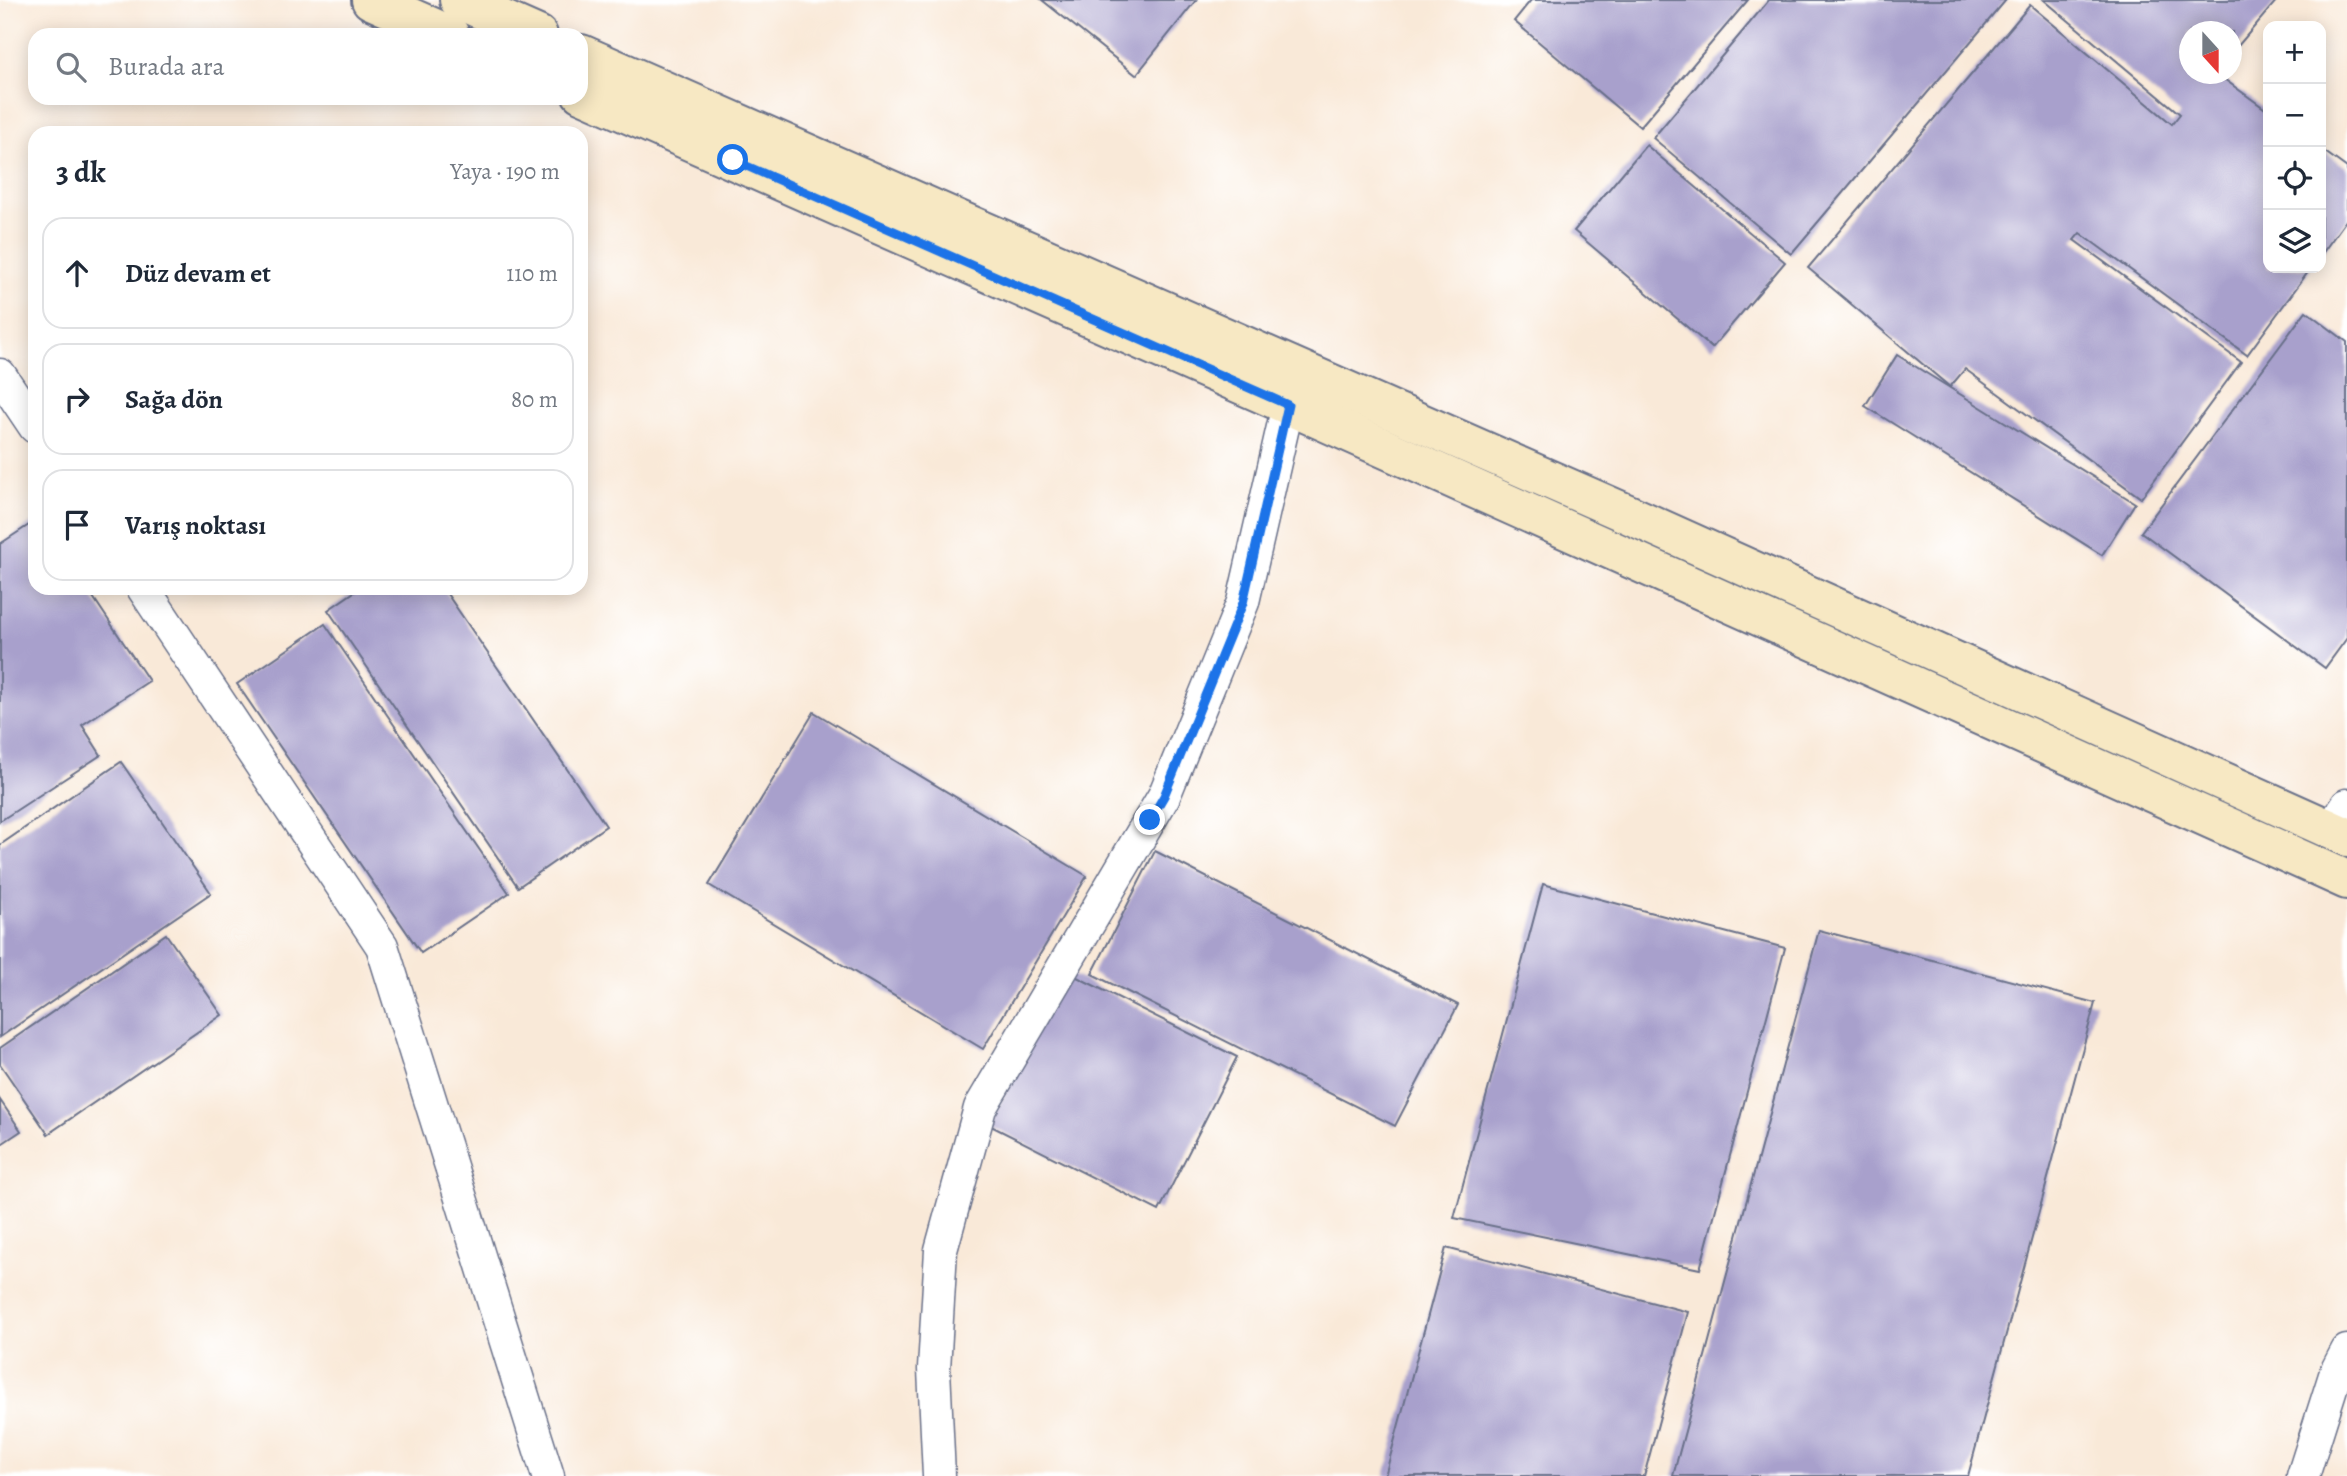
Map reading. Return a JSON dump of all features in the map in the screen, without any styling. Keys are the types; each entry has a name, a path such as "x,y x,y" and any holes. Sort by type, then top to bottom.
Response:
{"street":[{"path":"371,0 434,28"},
{"path":"459,0 522,28"},
{"path":"588,57 2341,823"},
{"path":"588,96 1288,405 2347,880"},
{"path":"0,375 28,417"},
{"path":"939,1476 934,1370 941,1250 980,1108 1164,796 1243,603 1288,405"},
{"path":"148,595 382,946 548,1476"},
{"path":"2303,1476 2336,1372 2347,1351"}],"building":[{"path":"1042,0 1196,0 1136,75"},
{"path":"1531,0 1748,0 1640,127 1514,21"},
{"path":"1769,0 2006,0 1791,254 1653,138"},
{"path":"2044,0 2277,0 2242,41 2242,21 2179,21 2179,84 2231,84 2263,107 2263,273 2307,273 2247,355 2080,233 2074,240 2241,362 2141,498 1965,369 1950,387 1808,268 2030,5 2172,124 2180,114"},
{"path":"1646,145 1785,262 1712,348 1574,231"},
{"path":"2326,153 2347,168 2347,219 2326,248"},
{"path":"2306,311 2347,342 2347,638 2325,668 2141,532"},
{"path":"1897,355 2135,503 2102,555 1865,406"},
{"path":"28,526 28,595 92,595 149,681 82,725 101,755 0,821 0,544"},
{"path":"350,595 448,595 606,826 518,887 328,610"},
{"path":"325,624 509,893 421,953 237,684"},
{"path":"814,712 1087,876 983,1049 709,885"},
{"path":"121,762 211,893 0,1037 0,845"},
{"path":"1155,851 1458,1005 1395,1126 1092,974"},
{"path":"1543,884 1785,948 1700,1269 1454,1218"},
{"path":"1819,930 2095,1003 1968,1476 1673,1476"},
{"path":"166,934 222,1015 48,1134 0,1064 0,1048"},
{"path":"1067,972 1237,1057 1159,1211 989,1125"},
{"path":"0,1100 21,1131 0,1145"},
{"path":"1446,1248 1688,1312 1644,1476 1385,1476"}],"route":[{"path":"733,160 1288,405 1243,603 1164,796 1150,820"}]}
